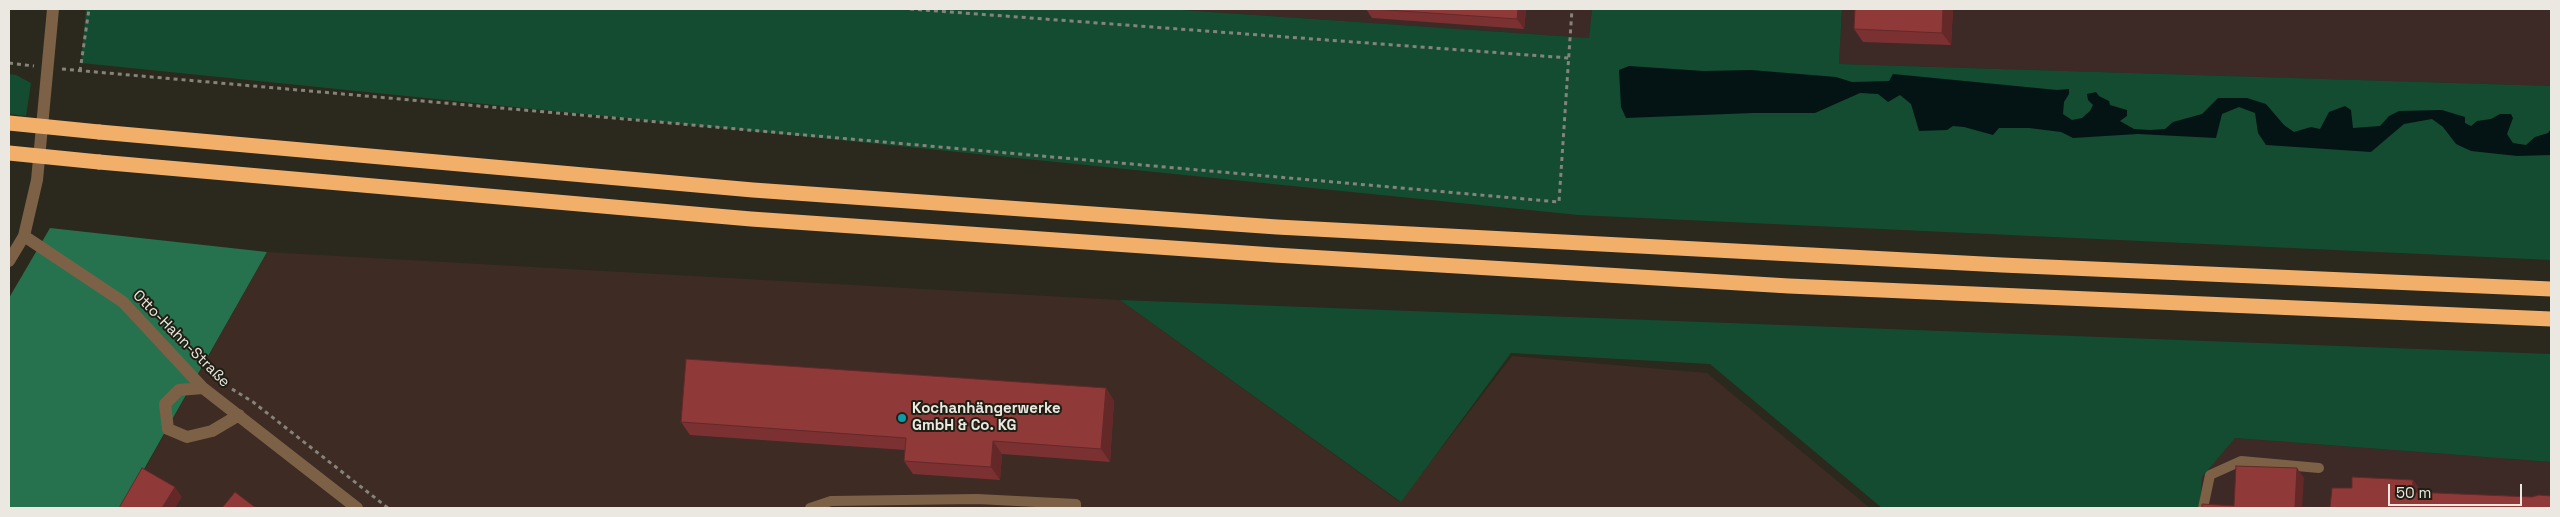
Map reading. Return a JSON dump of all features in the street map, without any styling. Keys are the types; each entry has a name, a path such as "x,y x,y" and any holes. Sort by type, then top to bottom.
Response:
{"highway":[{"path":"9,123 753,190 1238,224 1992,265 2551,289"},
{"path":"9,153 741,218 1274,256 1799,286 2551,319"}],"street":[{"path":"9,261 24,236 37,180 53,9"},
{"name":"Otto-Hahn-Straße","path":"24,236 123,302 203,388 358,508"},
{"path":"203,388 179,390 165,404 168,428 187,437 212,431 239,415"}],"lane":[{"path":"2203,508 2210,475 2240,462 2320,468"},
{"path":"810,508 831,501 977,499 1078,507"}],"path":[{"path":"80,71 89,9"},
{"path":"910,9 1568,58"},
{"path":"9,63 80,71 1559,202 1572,9"},
{"path":"225,385 254,402 388,508"}],"shaded area":[{"path":"1168,9 1592,9 1589,38"},
{"path":"1842,9 2551,9 2551,86 1839,64"},
{"path":"1629,66 1704,71 1751,70 1836,77 1852,82 1889,81 1893,74 2057,90 2069,89 2069,94 2064,102 2063,114 2072,120 2082,118 2090,111 2093,105 2088,100 2087,94 2096,92 2099,96 2109,101 2110,105 2127,110 2127,116 2120,121 2134,129 2150,130 2165,129 2173,122 2202,114 2218,98 2247,98 2266,104 2284,125 2294,132 2311,127 2320,129 2329,112 2345,106 2351,110 2353,128 2380,126 2389,116 2399,111 2442,110 2465,117 2465,123 2471,126 2477,121 2491,119 2500,114 2511,114 2513,118 2507,134 2513,143 2526,145 2535,137 2548,133 2551,129 2551,155 2517,156 2471,151 2456,144 2443,127 2432,119 2404,124 2371,152 2266,145 2258,133 2255,113 2239,107 2222,114 2216,138 2138,134 2073,138 2061,132 2029,128 1999,128 1993,135 1953,126 1947,130 1919,131 1911,104 1900,95 1888,102 1878,94 1860,93 1815,113 1753,113 1626,118 1621,107 1619,70"},
{"path":"267,252 1120,300 1400,502 1512,356 1707,373 1870,508 123,508"},
{"path":"2234,438 2551,462 2551,508 2200,508 2202,477"}],"green space":[{"path":"86,9 1168,9 1589,38 1592,9 1842,9 1839,64 2551,86 2551,260 1578,215 81,63"},
{"path":"9,74 16,75 31,83 26,116 9,114"},
{"path":"50,228 267,252 122,508 9,508 9,298"},
{"path":"1120,300 2551,354 2551,462 2235,438 2202,477 2200,508 1882,508 1710,364 1511,353 1401,502"}],"building":[{"path":"1373,9 1518,9 1517,19"},
{"path":"1855,9 1943,9 1942,33 1854,29"},
{"name":"Kochanhängerwerke GmbH & Co. KG","path":"686,359 1106,388 1101,449 993,441 991,467 904,461 906,438 681,422"},
{"path":"2236,466 2297,468 2295,507 2330,508 2202,508 2202,504 2234,506"},
{"path":"142,468 175,487 162,508 119,508"},
{"path":"2352,477 2413,480 2412,492 2532,497 2539,495 2551,496 2551,508 2330,508 2332,488 2352,488"},
{"path":"235,492 256,508 222,508"}],"place":[{"name":"Kochanhängerwerke GmbH & Co. KG","path":"902,418"}]}
